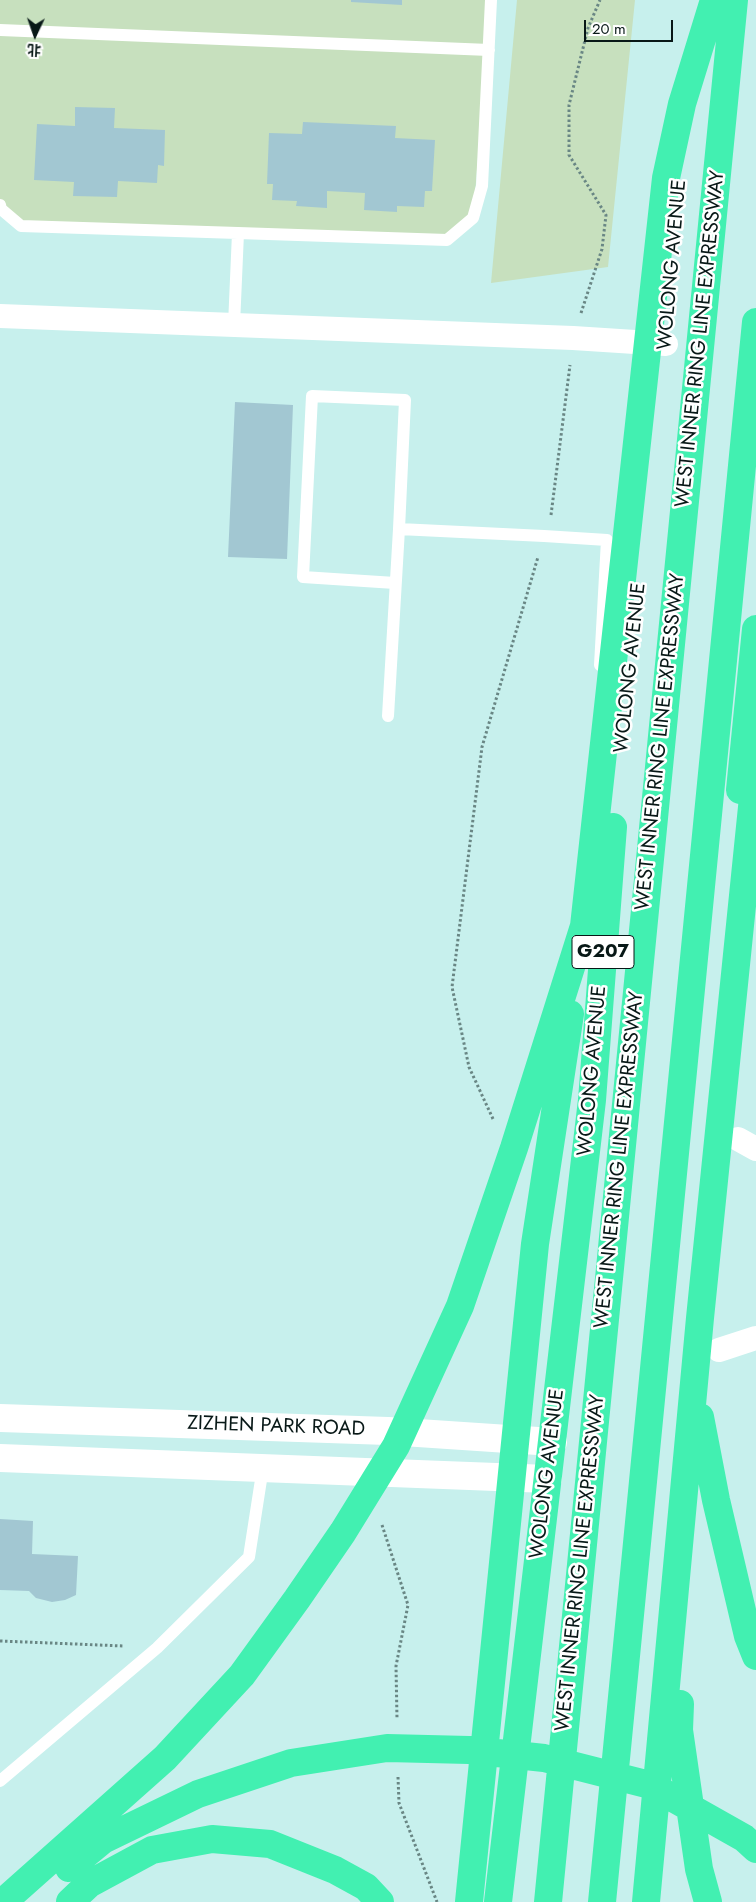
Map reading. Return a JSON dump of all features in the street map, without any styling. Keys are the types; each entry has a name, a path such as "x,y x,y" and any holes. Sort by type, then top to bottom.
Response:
{"highway":[{"name":"WOLONG AVENUE","path":"498,1902 592,1100 612,838 666,344 698,0"},
{"path":"468,1902 535,1244 584,926 666,178 682,104 714,0"},
{"name":"WEST INNER RING LINE EXPRESSWAY","path":"548,1902 734,0"},
{"path":"602,1902 756,322"},
{"path":"708,1902 699,1869 679,1730 690,1359 703,1161 756,629"},
{"path":"646,1902 700,1318 756,768"},
{"path":"3,1902 165,1758 242,1675 343,1532 396,1446 460,1306 514,1148 584,926"},
{"path":"690,1359 716,1500 748,1636 756,1656"},
{"path":"468,1902 508,1625 541,1538"},
{"path":"27,1902 103,1840 198,1794 291,1763 387,1748 470,1750 544,1758 650,1785 744,1838 756,1849"},
{"path":"70,1902 89,1884 152,1850 212,1839 270,1844 335,1870 366,1887 380,1902"}],"street":[{"path":"0,316 573,338 666,344"},
{"path":"719,1350 756,1338"},
{"name":"ZIZHEN PARK ROAD","path":"0,1418 388,1431 553,1442"},
{"name":"ZIZHEN PARK ROAD","path":"0,1458 548,1479"}],"lane":[{"path":"0,205 1,209 20,226 448,240 474,218 482,186 491,0"},
{"path":"0,30 489,50"},
{"path":"234,325 238,232"},
{"path":"388,716 405,400 312,396 302,577 395,583"},
{"path":"399,529 607,540 595,740 612,838"},
{"path":"0,1781 157,1648 249,1557 263,1468"}],"path":[{"path":"496,1126 469,1067 452,988 482,747 553,509 573,338 602,249 606,215 569,155 569,105 588,28 600,0"},
{"path":"381,1523 408,1605 396,1666 397,1725"},
{"path":"0,1641 157,1648"},
{"path":"398,1774 399,1803 437,1902"}],"green space":[{"path":"0,0 491,0 473,218 447,240 21,226 0,205"},
{"path":"517,0 635,0 608,267 491,283"}],"building":[{"path":"351,0 402,0 402,5 351,2"},
{"path":"75,107 115,108 114,128 165,130 164,166 158,165 157,183 118,181 117,197 73,196 74,182 34,180 37,124 75,126"},
{"path":"303,122 396,126 395,138 435,140 432,191 425,191 424,207 397,206 397,212 364,210 365,193 327,191 327,208 296,206 297,201 272,200 273,184 267,184 269,133 302,134"},
{"path":"235,402 293,405 287,559 228,557"},
{"path":"0,1519 33,1521 32,1554 78,1556 76,1595 65,1600 52,1602 36,1598 29,1591 0,1590"}]}
